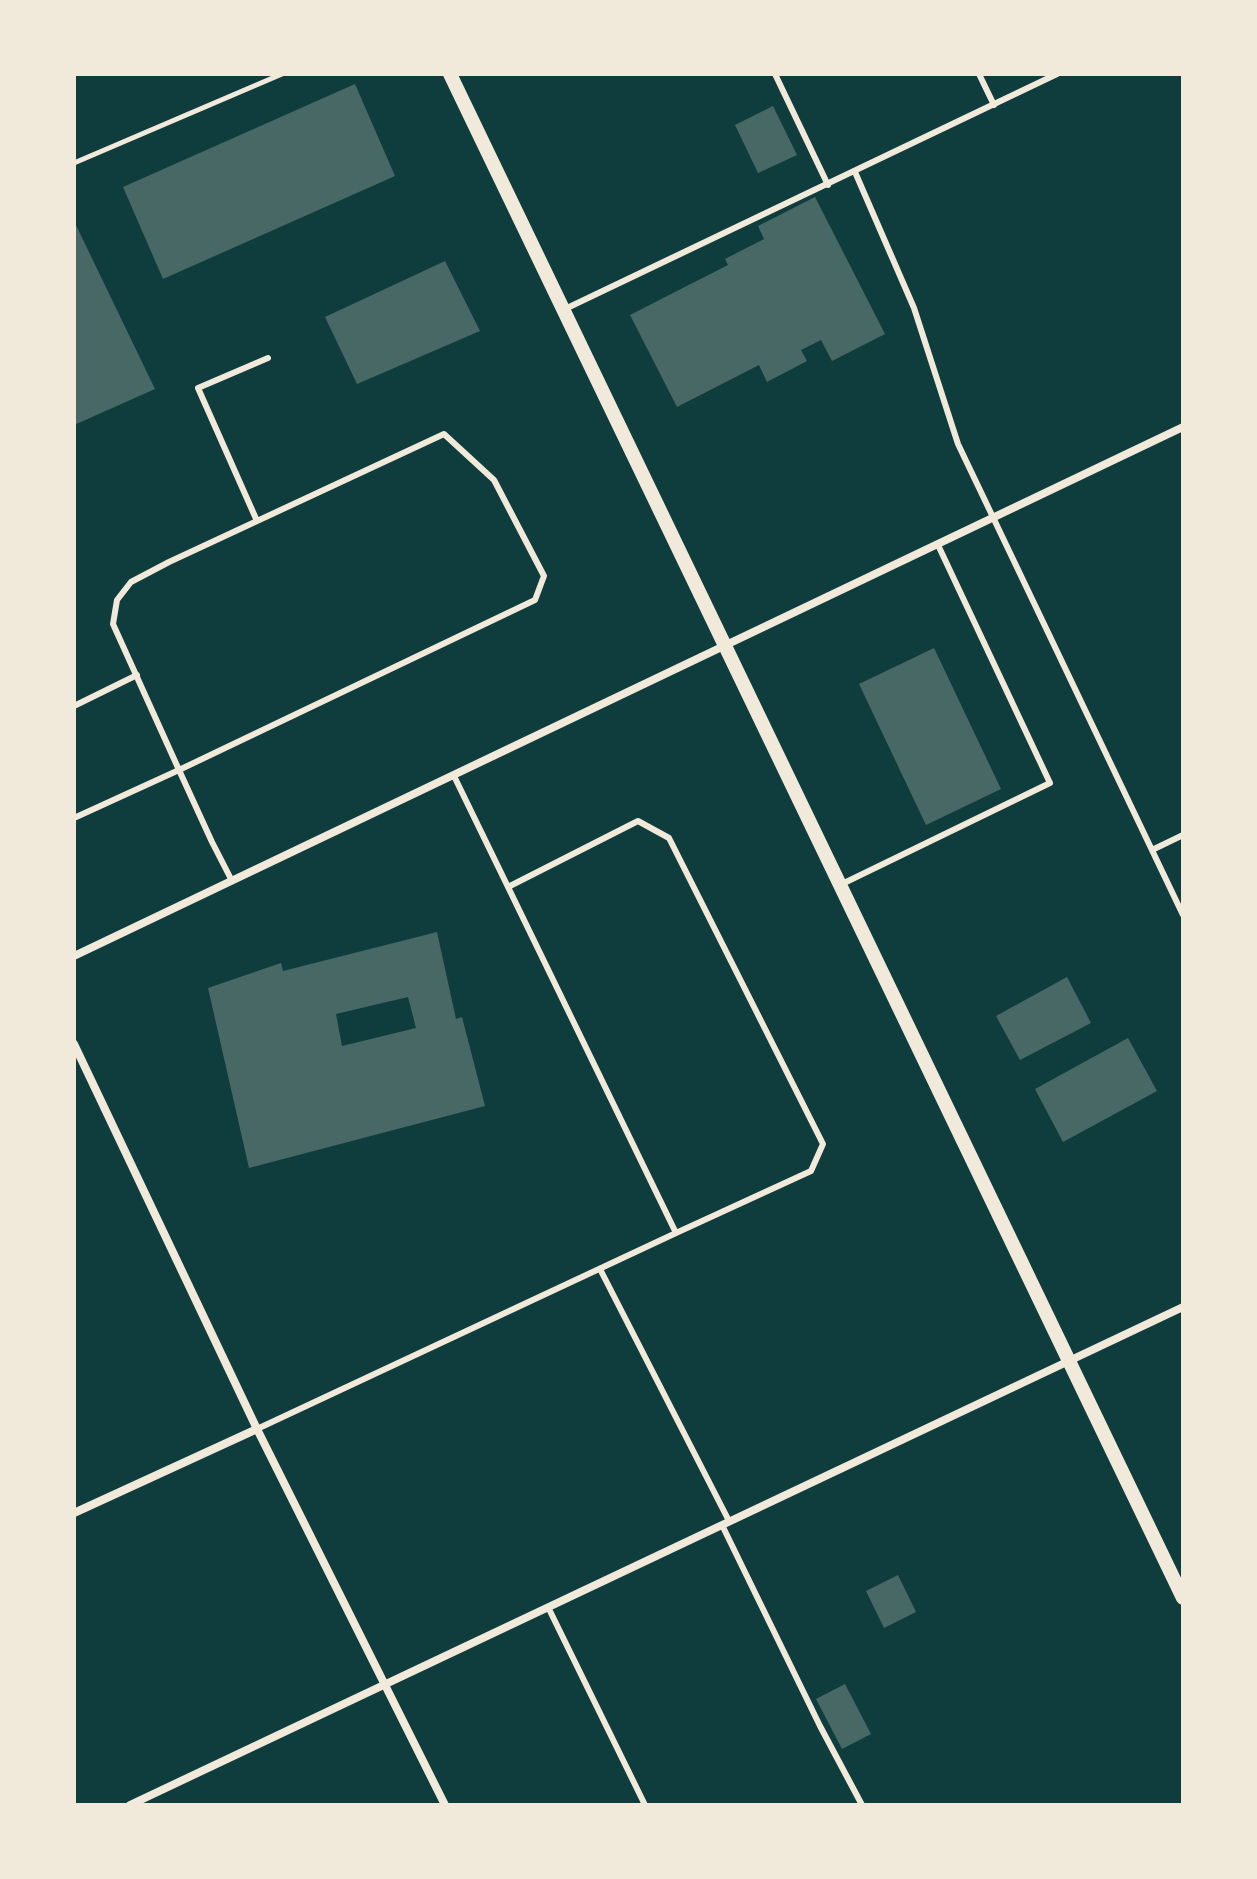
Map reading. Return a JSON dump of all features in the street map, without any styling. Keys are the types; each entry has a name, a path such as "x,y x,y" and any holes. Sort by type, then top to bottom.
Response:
{"street":[{"path":"450,74 1183,1598"},
{"path":"74,956 1183,427"},
{"path":"74,1044 257,1429 445,1805"},
{"path":"130,1805 1183,1307"},
{"path":"74,1513 257,1429"}],"lane":[{"path":"775,74 828,185"},
{"path":"979,74 994,105"},
{"path":"565,309 1057,74"},
{"path":"855,172 914,308 958,444 1183,915"},
{"path":"257,521 198,388 268,358"},
{"path":"74,818 179,770 535,600 544,576 494,480 444,434 131,582 117,600 113,624 179,770 232,881"},
{"path":"839,886 1050,783 938,545"},
{"path":"74,706 137,675"},
{"path":"454,776 676,1233"},
{"path":"257,1429 811,1171 823,1144 669,838 638,821 508,887"},
{"path":"1152,850 1183,835"},
{"path":"600,1269 725,1523 820,1726 862,1805"},
{"path":"548,1607 645,1805"}],"path":[{"path":"74,163 282,74"}],"building":[{"path":"355,84 395,176 163,279 123,187"},
{"path":"773,106 797,155 758,173 735,125"},
{"path":"815,197 885,334 832,361 821,340 801,350 807,361 767,382 759,365 677,407 630,315 728,265 725,259 764,239 758,226"},
{"path":"74,221 155,389 74,425"},
{"path":"445,261 480,331 357,384 325,317"},
{"path":"934,648 1001,789 926,825 859,684"},
{"path":"437,932 456,1019 462,1017 485,1106 249,1168 208,988 281,963 283,971","holes":["408,997 416,1028 342,1046 336,1014"]},
{"path":"1067,977 1091,1023 1020,1060 996,1016"},
{"path":"1128,1038 1157,1091 1063,1142 1035,1089"},
{"path":"898,1575 916,1612 884,1628 866,1591"},
{"path":"845,1684 871,1734 842,1749 816,1699"}]}
